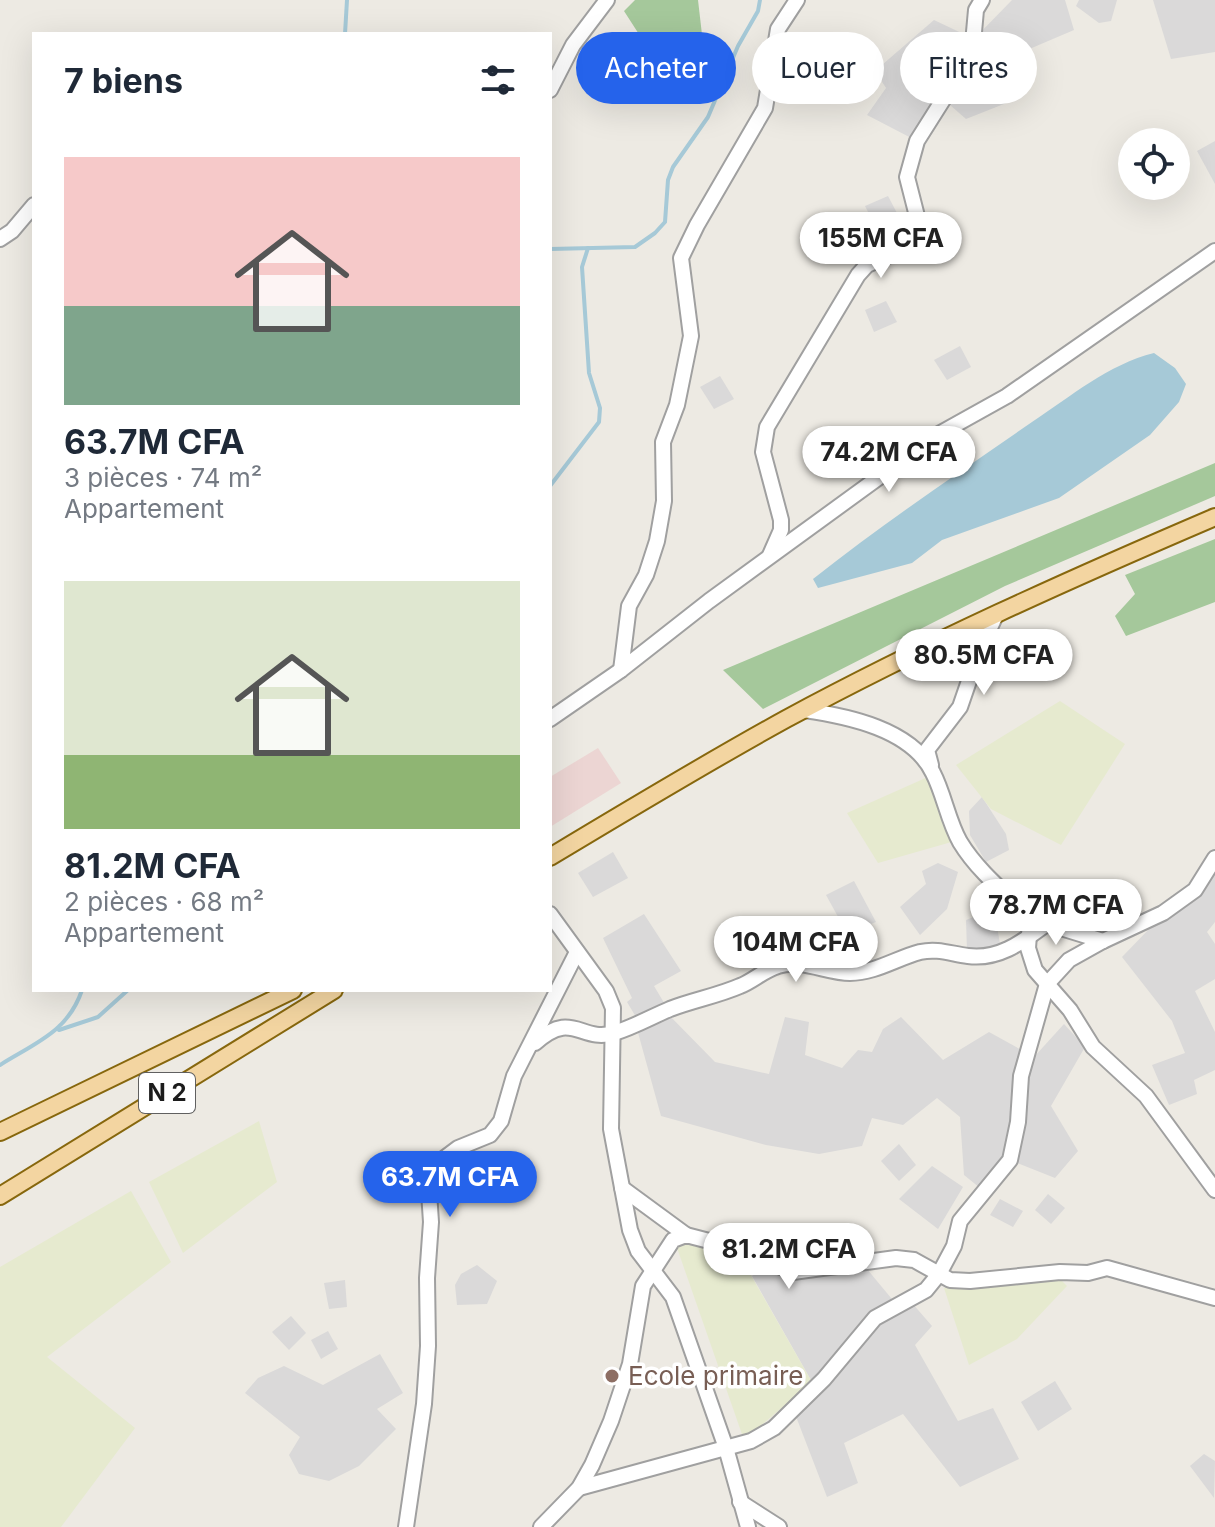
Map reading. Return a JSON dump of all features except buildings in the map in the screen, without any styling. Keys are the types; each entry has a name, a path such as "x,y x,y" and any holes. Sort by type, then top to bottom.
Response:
{"main road":[{"path":"552,856 804,710 1078,575 1215,517"},
{"name":"N 2","path":"0,1132 289,992"},
{"name":"N 2","path":"0,1196 331,992"}],"street":[{"path":"552,86 573,45 607,0"},
{"path":"621,670 629,606 646,575 657,541 664,501 663,442 677,405 691,336 681,258 765,108 778,29 797,0"},
{"path":"768,559 781,530 781,520 763,452 767,427 858,275 867,265 910,246 917,237 920,228 907,177 917,141 972,54 976,10 982,0"},
{"path":"0,239 12,231 32,207"},
{"path":"552,718 621,670 937,435 1007,396 1215,251"},
{"path":"996,615 980,649 960,707 927,750 932,770 959,839 975,863 1027,914 1045,925 1103,941"},
{"path":"804,710 866,722 913,749 932,770"},
{"path":"579,1488 751,1441 774,1428 824,1379 875,1318 926,1290 954,1246 960,1221 1010,1160 1018,1122 1021,1076 1047,984 1069,960 1163,913 1195,890 1215,858"},
{"path":"1027,914 1030,922 1028,948 1035,970 1070,1010 1093,1047 1146,1096 1215,1190"},
{"path":"552,917 606,991 613,1008 610,1120 630,1230 638,1251 673,1297 726,1448 748,1527"},
{"path":"528,1049 551,1028 614,1033 671,1009 741,986 778,965 851,973 873,970 918,952 936,949 968,956 991,956 1011,948 1045,925"},
{"path":"406,1527 424,1404 431,1222 429,1192 434,1173 446,1157 458,1148 490,1135 501,1121 514,1076 577,952"},
{"path":"622,1188 686,1235 736,1248 793,1272 896,1258 914,1260 950,1280 970,1281 1060,1272 1088,1273 1107,1268 1215,1298"},
{"path":"541,1527 579,1488 592,1465 630,1364 643,1286 673,1240 686,1235"},
{"path":"740,1502 779,1527"}],"shaded area":[{"path":"1012,0 1065,0 1074,30 1037,46 1037,32 981,32"},
{"path":"1079,0 1117,0 1111,21 1099,23 1076,6"},
{"path":"1153,0 1215,0 1215,52 1171,59"},
{"path":"934,20 959,32 920,32"},
{"path":"900,49 900,104 939,104 917,141 867,115 875,104 884,104 884,63"},
{"path":"949,104 1004,104 966,119"},
{"path":"1215,141 1215,184 1197,151"},
{"path":"888,196 908,234 885,245 865,206"},
{"path":"886,301 897,322 874,332 865,310"},
{"path":"960,346 971,367 947,380 934,360"},
{"path":"720,376 734,399 714,409 700,387"},
{"path":"598,748 621,783 552,826 552,776"},
{"path":"982,797 1006,834 1009,850 986,862 970,835 969,811"},
{"path":"613,852 628,878 593,897 578,873"},
{"path":"1215,861 1215,922 1207,932 1215,944 1215,979 1195,991 1215,1032 1215,1070 1194,1080 1197,1094 1169,1105 1152,1065 1185,1053 1172,1021 1122,957"},
{"path":"938,863 958,872 947,909 920,935 900,907 926,884 922,871"},
{"path":"854,881 876,922 847,933 826,895"},
{"path":"994,909 1000,944 967,952 966,920"},
{"path":"644,914 681,971 654,986 666,1006 639,1022 627,1002 632,998 603,938"},
{"path":"667,1013 715,1062 769,1074 785,1017 809,1022 805,1055 842,1068 858,1050 872,1052 883,1029 901,1017 943,1060 989,1032 1034,1057 1064,1024 1085,1047 1051,1106 1078,1151 1055,1178 1010,1160 985,1192 964,1175 960,1117 937,1098 903,1125 872,1118 862,1146 819,1154 766,1145 661,1116 637,1029"},
{"path":"899,1144 916,1165 899,1181 881,1161"},
{"path":"932,1166 963,1187 938,1229 899,1199"},
{"path":"1048,1194 1065,1208 1051,1224 1035,1210"},
{"path":"1000,1199 1023,1211 1013,1227 990,1215"},
{"path":"772,1263 793,1272 862,1263 901,1310 912,1303 932,1326 915,1345 958,1421 993,1408 1019,1459 960,1487 903,1414 844,1443 858,1483 827,1497 790,1401 812,1382 752,1276"},
{"path":"477,1265 497,1281 487,1304 457,1305 455,1285 461,1274"},
{"path":"345,1280 347,1307 329,1309 324,1283"},
{"path":"291,1316 306,1333 289,1350 272,1332"},
{"path":"328,1331 338,1349 321,1359 311,1340"},
{"path":"380,1354 403,1393 377,1409 396,1429 359,1466 329,1481 299,1474 289,1455 300,1437 245,1393 258,1378 284,1366 323,1385"},
{"path":"1055,1381 1072,1409 1038,1431 1021,1402"},
{"path":"1204,1454 1215,1461 1214,1498 1190,1466"}],"green space":[{"path":"635,0 698,0 702,32 638,32 624,11"},
{"path":"1215,463 1215,496 1005,586 763,709 723,670"},
{"path":"1215,539 1215,602 1126,636 1115,616 1135,594 1125,575"},
{"path":"1060,701 1125,744 1061,845 991,809 956,765"},
{"path":"930,776 955,841 878,863 847,813"},
{"path":"259,1121 277,1182 183,1253 149,1182"},
{"path":"131,1191 171,1262 47,1357 135,1428 61,1527 0,1527 0,1267"},
{"path":"682,1240 740,1256 812,1382 744,1440 676,1245"},
{"path":"1058,1277 1067,1286 1017,1339 969,1365 944,1288"}],"water":[{"path":"1154,353 1175,368 1186,384 1179,402 1150,435 1059,498 942,540 912,563 818,588 813,579 949,479 1090,382 1121,365"}],"waterway":[{"path":"345,32 347,0"},
{"path":"552,249 635,247 665,222 668,180 673,167 708,117 738,46 758,11 760,0"},
{"path":"552,483 599,422 600,408 589,373 582,267 588,248"},
{"path":"0,1065 49,1035 68,1016 81,992"},
{"path":"59,1030 98,1017 126,992"}],"place":[{"name":"Ecole primaire","path":"612,1376"}]}
